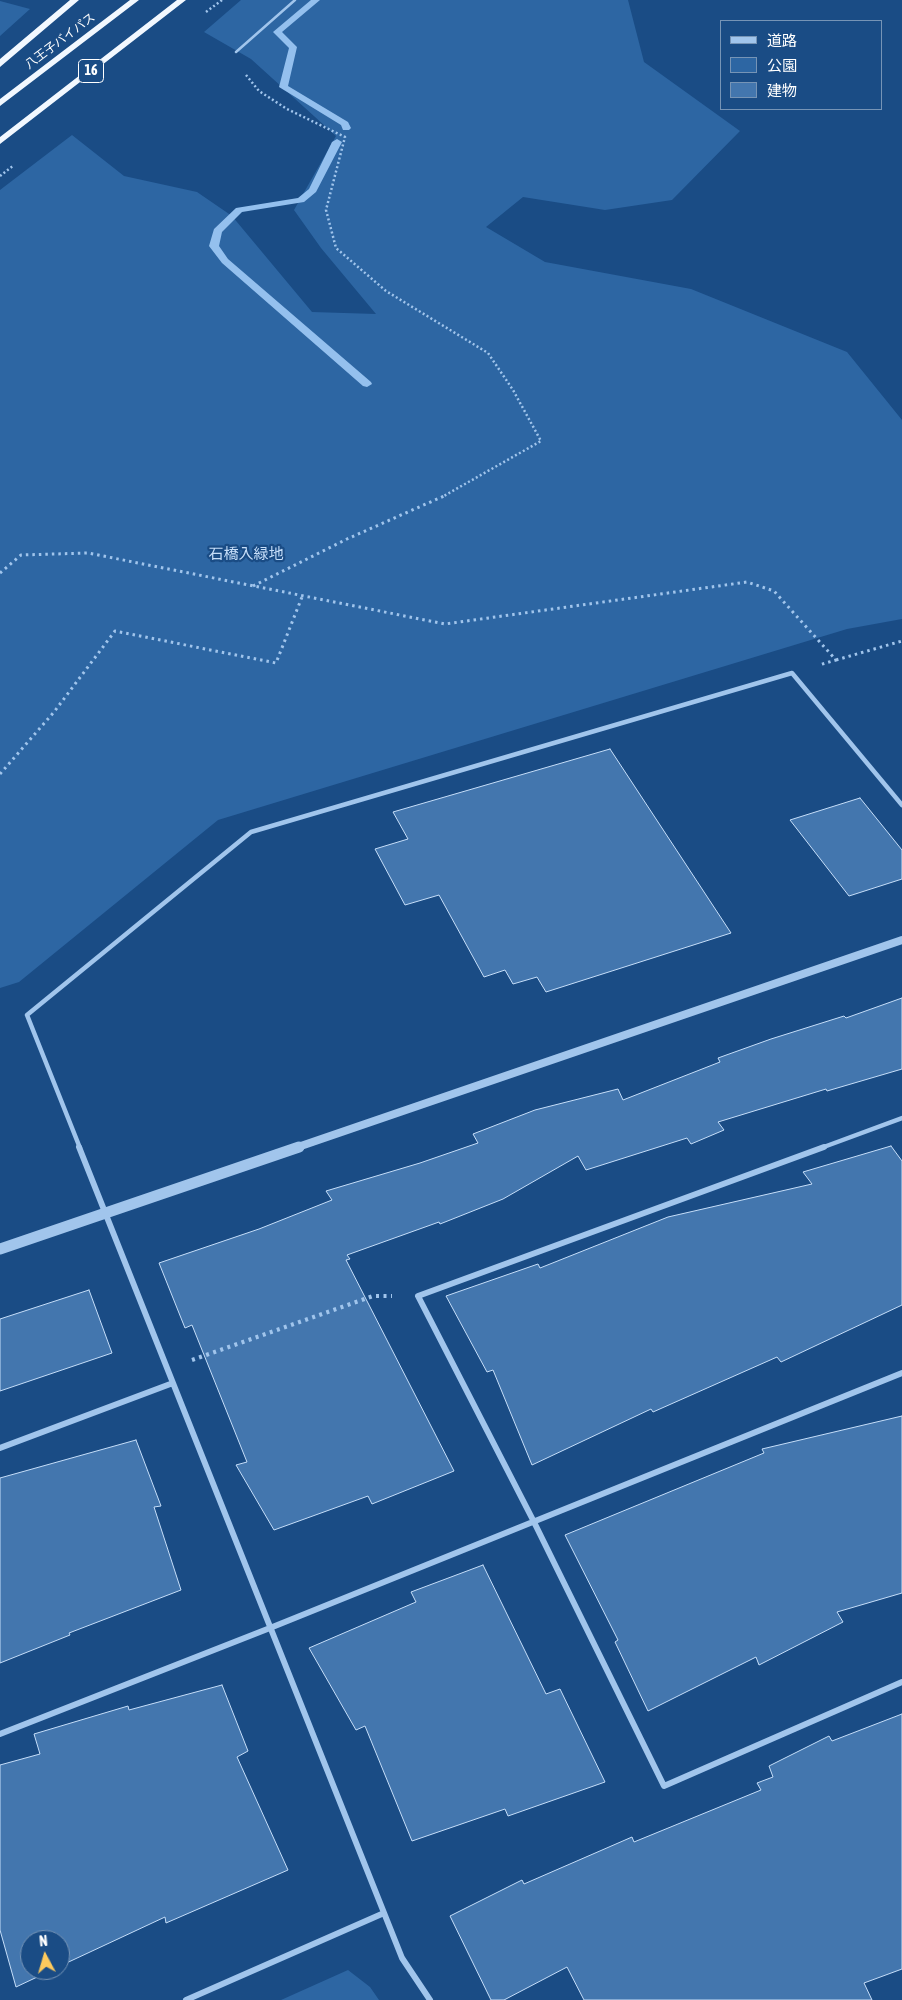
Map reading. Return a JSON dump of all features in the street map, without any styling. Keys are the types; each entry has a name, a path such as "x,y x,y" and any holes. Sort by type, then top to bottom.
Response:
{"highway":[{"path":"0,64 75,0"},
{"name":"八王子バイパス","path":"0,103 135,0"},
{"name":"16","path":"0,141 182,0"}],"street":[{"path":"430,2000 402,1958 27,1015 251,832 792,673 902,805"},
{"path":"0,1249 902,940"},
{"path":"902,1118 418,1296 534,1522 664,1786 902,1682"},
{"path":"0,1734 270,1628 902,1373"},
{"path":"0,1448 173,1383"},
{"path":"186,2000 384,1913"}],"lane":[{"path":"236,52 295,0"}],"path":[{"path":"236,52 245,74 259,91 287,109 345,138 326,210 336,248 386,290 488,353 513,390 541,441 435,501 347,539 251,587"},
{"path":"0,573 21,555 88,553 251,587 445,624 747,582 774,591 836,660"},
{"path":"0,774 54,712 115,630 276,663 302,596"},
{"path":"792,673 902,641"},
{"path":"167,1368 373,1296 418,1296"}],"green space":[{"name":"石橋入緑地","path":"241,0 628,0 644,62 740,131 672,200 605,210 523,197 486,227 545,262 691,289 847,352 902,420 902,619 847,629 218,820 19,982 0,988 0,190 72,135 124,176 197,192 232,216 312,312 376,314 321,248 294,210 336,136 251,59 204,32"},
{"path":"0,1 30,9 0,36"},
{"path":"348,1970 370,1987 379,2000 281,2000"}],"building":[{"path":"610,749 731,933 546,992 537,977 513,984 505,970 484,977 439,895 405,905 375,849 408,839 393,812"},
{"path":"860,798 902,850 902,879 849,896 790,820"},
{"path":"902,998 902,1069 827,1091 826,1089 718,1122 724,1130 691,1144 687,1138 586,1170 578,1156 503,1199 440,1224 439,1222 347,1255 350,1259 346,1260 454,1471 372,1504 368,1496 274,1530 236,1465 247,1462 192,1325 185,1328 159,1263 259,1229 332,1200 326,1191 420,1163 478,1143 473,1134 535,1110 618,1089 623,1100 720,1062 718,1058 844,1016 846,1018"},
{"path":"891,1146 902,1161 902,1305 781,1362 777,1357 653,1412 651,1409 532,1465 493,1370 487,1372 446,1296 538,1264 540,1268 668,1217 812,1184 803,1172"},
{"path":"89,1290 112,1353 0,1391 0,1319"},
{"path":"902,1416 902,1593 837,1612 843,1622 759,1665 756,1657 648,1711 615,1642 618,1640 565,1535 764,1453 762,1449"},
{"path":"136,1440 161,1506 154,1507 181,1590 69,1633 70,1635 0,1663 0,1478"},
{"path":"483,1565 546,1694 560,1689 605,1782 508,1816 505,1809 412,1841 365,1726 356,1730 309,1648 416,1602 411,1592"},
{"path":"222,1685 248,1751 237,1757 288,1870 166,1923 165,1917 70,1961 70,1930 20,1930 20,1980 31,1980 16,1987 0,1930 0,1765 40,1754 34,1734 128,1706 129,1710"},
{"path":"902,1714 902,1969 864,1983 872,2000 584,2000 567,1967 504,2000 491,2000 450,1916 522,1880 524,1884 632,1837 634,1842 761,1790 757,1783 773,1777 769,1766 829,1736 832,1741"}],"waterway":[{"path":"316,0 277,32 293,47 283,87 345,124 346,128"},
{"path":"337,142 313,190 301,200 239,210 217,231 214,246 225,261 367,384"}]}
